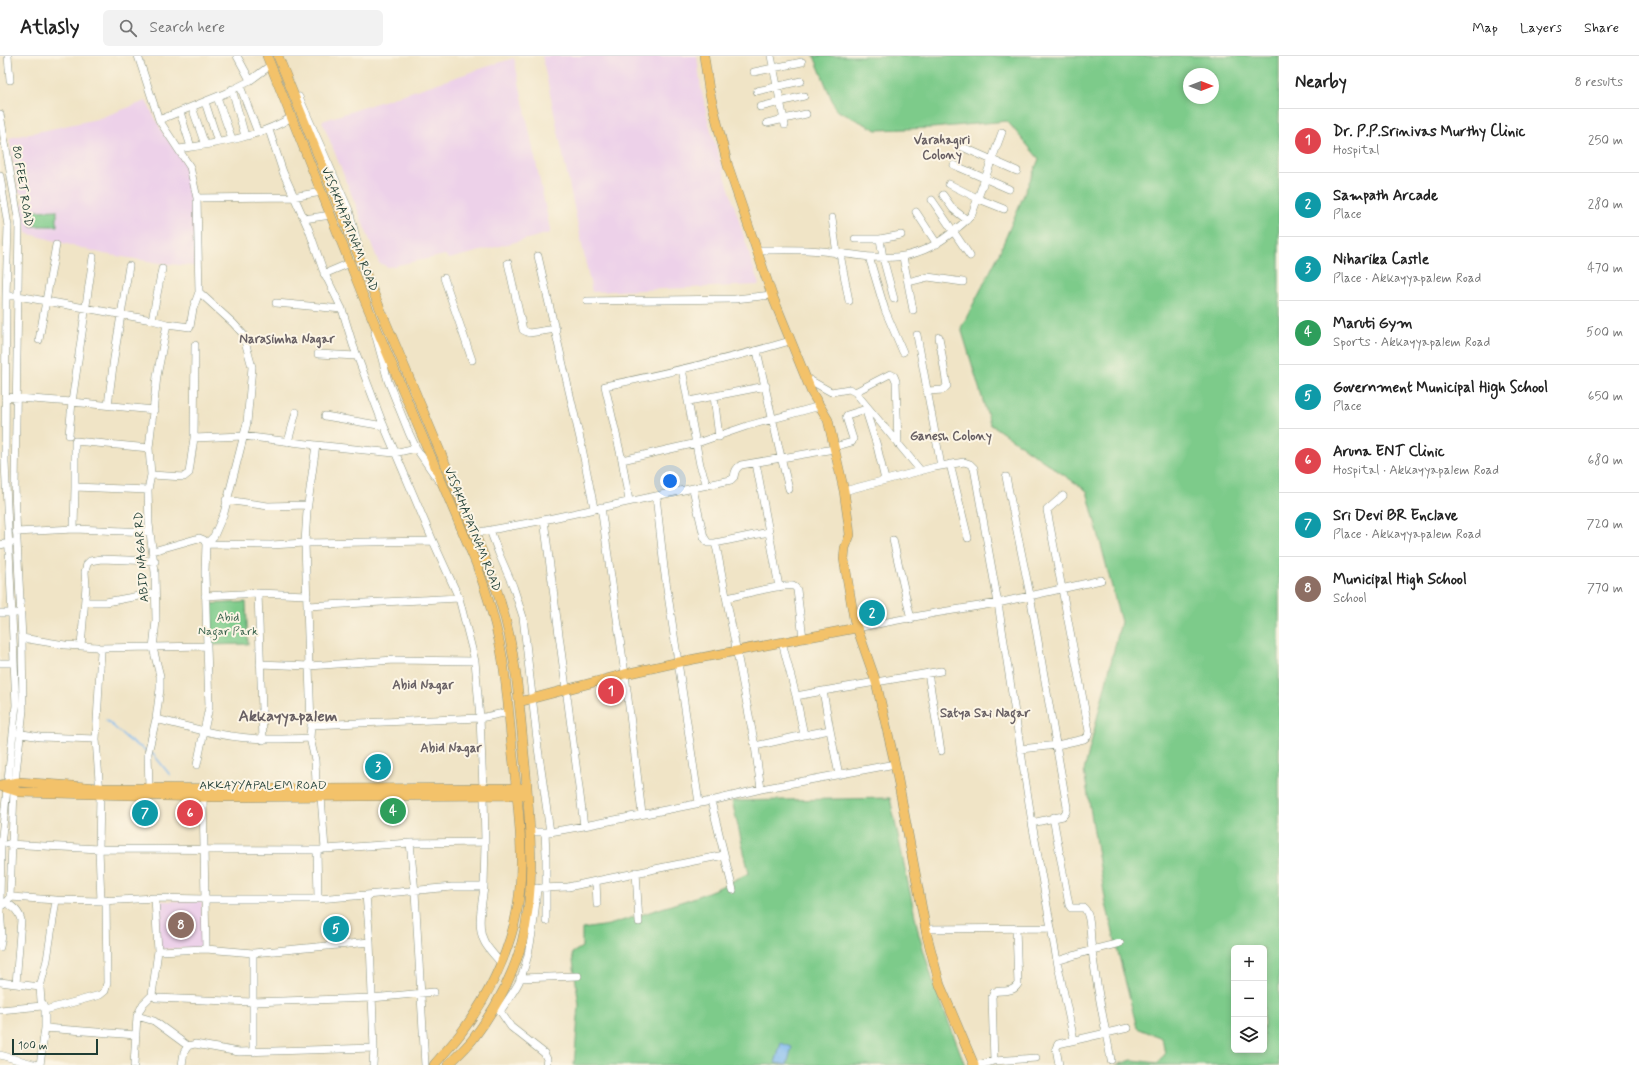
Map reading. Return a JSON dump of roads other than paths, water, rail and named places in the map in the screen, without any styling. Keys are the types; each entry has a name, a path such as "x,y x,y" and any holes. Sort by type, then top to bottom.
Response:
{"main road":[{"name":"VISAKHAPATNAM ROAD","path":"267,56 372,317 476,564 491,608 500,646 509,712 519,814 521,870 514,924 501,963 484,999 461,1033 434,1065"},
{"path":"278,56 474,533 502,604 511,646 519,702 534,888 522,943 498,1007 472,1040 448,1065"},
{"path":"704,56 709,90 728,166 758,250 772,295 790,341 816,400 828,420 844,491 850,535 845,548 844,559 856,628 876,682 895,764 926,929 940,985 974,1065"},
{"path":"519,702 625,674 679,662 856,628"},
{"name":"AKKAYYAPALEM ROAD","path":"7,786 19,792 100,791 204,797 320,793 527,791"},
{"path":"100,791 148,788 320,793"}],"street":[{"path":"8,56 10,80"},
{"path":"6,296 18,296 190,327 193,309 199,292 197,198 190,167 160,120 138,56"},
{"path":"237,56 250,80"},
{"path":"771,56 784,122"},
{"path":"754,72 802,62"},
{"path":"160,120 218,97 250,80 271,65"},
{"path":"757,91 800,81"},
{"path":"240,86 258,133"},
{"path":"232,89 245,136"},
{"path":"760,108 804,96"},
{"path":"218,97 232,140"},
{"path":"205,102 218,142"},
{"path":"192,108 205,145"},
{"path":"180,112 191,147"},
{"name":"80 FEET ROAD","path":"0,114 19,223 16,541 22,638 23,710 16,733 7,786"},
{"path":"767,123 784,122 806,114"},
{"path":"179,149 232,140 269,130 292,117"},
{"path":"269,130 283,172 304,219 324,274 342,309 357,356 394,452 459,598 475,661 480,718 485,842 484,888 480,923 481,935 485,944 501,963"},
{"path":"758,250 815,251 883,258 903,257 919,253 937,244 953,232 972,214 979,199 1002,132"},
{"path":"958,145 1017,171"},
{"path":"954,165 1009,189"},
{"name":"80 FEET ROAD","path":"0,176 8,226 3,462 12,614 16,733"},
{"path":"949,184 979,199 1004,209"},
{"path":"197,198 294,197 322,192"},
{"path":"943,195 949,206 967,220"},
{"path":"5,202 15,200"},
{"path":"932,200 970,256"},
{"path":"916,212 937,244"},
{"path":"304,219 332,215"},
{"path":"832,218 848,301"},
{"path":"0,226 8,226"},
{"path":"856,239 880,239 901,235"},
{"path":"880,239 883,258 894,299"},
{"path":"39,340 56,245"},
{"path":"538,256 597,507 625,674 642,814"},
{"path":"69,435 72,402 93,257"},
{"path":"870,257 885,310 903,352"},
{"path":"903,257 913,310"},
{"path":"324,274 350,263"},
{"path":"508,263 523,330 529,333 556,329"},
{"path":"108,405 129,266"},
{"path":"152,320 162,269"},
{"path":"908,282 928,277 963,282"},
{"path":"444,278 472,360"},
{"path":"199,292 243,334 252,367 247,423 220,524 214,536 206,544"},
{"path":"587,301 735,298 772,295"},
{"path":"276,303 342,309"},
{"path":"372,317 388,381 416,448 444,488"},
{"name":"ABID NAGAR RD","path":"148,788 149,751 156,719 160,689 160,676 154,648 156,621 154,561 150,532 148,490 150,475 149,448 157,376 167,324"},
{"path":"917,335 941,466"},
{"path":"928,391 945,389 947,386 938,337"},
{"path":"629,501 622,460 605,386 757,351 790,341"},
{"path":"150,475 187,476 190,469 194,438 195,345"},
{"path":"757,351 781,457 790,488"},
{"path":"318,354 357,356"},
{"path":"682,369 700,465 707,485"},
{"path":"855,392 890,374 894,376 896,381 898,444"},
{"path":"806,378 831,392 849,389 855,392 921,471"},
{"path":"689,401 766,386"},
{"path":"714,396 719,437"},
{"path":"5,398 17,397 154,410"},
{"path":"622,460 697,444 742,428 820,406"},
{"path":"474,533 544,520 597,507 693,489 730,480 734,477 737,467 741,465 834,448 852,442 853,439 846,417 847,415 863,410 866,411 877,446 885,480"},
{"path":"288,442 296,412"},
{"path":"325,416 384,426"},
{"path":"194,438 243,436 316,445 394,452 416,448"},
{"path":"74,529 75,441 149,448"},
{"path":"316,445 308,505 305,544 311,725 310,738 320,793 325,849"},
{"path":"3,462 17,463"},
{"path":"844,491 950,464 964,462 970,464 974,468 998,603 1032,823 1057,961 1074,1040"},
{"path":"756,463 779,587"},
{"path":"950,464 968,538"},
{"path":"1006,478 1030,595 1067,807 1066,812 1062,816 1032,823"},
{"path":"75,487 148,490"},
{"path":"693,489 704,537 708,542 715,543 769,532"},
{"path":"656,496 664,568 699,803"},
{"path":"1021,749 1056,745 1084,739 1088,736 1089,731 1047,510 1064,496"},
{"path":"226,500 268,506 308,505"},
{"path":"544,520 584,826"},
{"path":"16,532 74,529 150,532"},
{"path":"490,530 513,586 523,617 547,832 546,921"},
{"path":"153,551 199,538 204,540 206,544 206,646 210,706 197,765"},
{"path":"206,544 270,546 433,540"},
{"path":"893,540 911,619"},
{"path":"0,545 16,541"},
{"path":"715,543 755,746 761,789"},
{"path":"82,646 85,602 85,572 87,564 90,561 101,559 154,561"},
{"path":"856,628 998,603 1101,580"},
{"path":"727,598 779,587 793,586 798,590 802,638"},
{"path":"85,602 106,602 155,593"},
{"path":"205,596 258,593 307,595"},
{"path":"258,593 264,740"},
{"path":"307,606 459,598"},
{"path":"0,613 20,613"},
{"path":"22,638 99,648 206,646"},
{"path":"782,642 804,735"},
{"path":"0,1010 43,1008 100,995 105,991 107,983 100,849 100,791 96,739 101,654 99,648"},
{"path":"260,664 309,666 394,660 475,661"},
{"path":"0,663 14,663"},
{"path":"796,696 941,671"},
{"path":"928,673 941,751"},
{"path":"823,691 839,775"},
{"path":"311,725 480,718 509,712"},
{"path":"156,719 232,737 264,740 310,738"},
{"path":"755,746 830,730"},
{"path":"16,733 40,737 96,739"},
{"path":"530,832 547,832 584,826 711,801 761,789 895,764"},
{"path":"3,903 12,844 7,786"},
{"path":"0,947 2,936 3,903 0,844 7,786"},
{"path":"204,797 204,899 206,949"},
{"path":"711,801 733,890"},
{"path":"1053,817 1069,905 1071,908 1084,908 1087,911 1092,950 1111,1060"},
{"path":"0,844 100,849 317,850 410,843 485,842"},
{"path":"410,843 415,892 425,1065"},
{"path":"317,850 318,899"},
{"path":"546,1065 547,1059 544,1053 511,1027 498,1007 520,978 529,953 534,920 534,888 568,888 636,872 724,855"},
{"path":"636,872 639,922"},
{"path":"596,881 597,904"},
{"path":"3,903 56,900 155,898 318,899 415,892 452,887 484,888"},
{"path":"366,895 370,942 374,1048 373,1065"},
{"path":"134,1065 138,1016 143,1004 152,995 158,951 155,898"},
{"path":"0,1055 38,1065 45,1028 40,988 47,960 56,900"},
{"path":"3,903 20,915 21,920 16,984"},
{"path":"994,1061 992,997 994,992 1012,990 1016,988 1018,984 1016,928"},
{"path":"926,929 1051,928"},
{"path":"158,951 206,949 253,953 370,942"},
{"path":"1057,961 1120,943"},
{"path":"253,953 253,1052"},
{"path":"520,978 578,976"},
{"path":"0,982 40,988"},
{"path":"152,995 156,998 252,1002 372,998 420,992 434,992"},
{"path":"138,1016 154,1021 188,1046"},
{"path":"45,1028 136,1034"},
{"path":"1059,1065 1056,1046 1062,1042 1128,1028"},
{"path":"182,1065 184,1052 188,1046 195,1044 233,1051 253,1052 374,1048"},
{"path":"978,1065 994,1061 1036,1058"}],"water":[{"path":"781,1043 792,1047 787,1065 775,1063"}],"waterway":[{"path":"106,720 130,741 147,751"},
{"path":"150,753 154,755 170,775"}],"place":[{"name":"Sampath Arcade","path":"872,613"},
{"name":"Dr. P.P.Srinivas Murthy Clinic","path":"611,691"},
{"name":"Niharika Castle","path":"378,767"},
{"name":"Maruti Gym","path":"393,811"},
{"name":"Sri Devi BR Enclave","path":"145,813"},
{"name":"Aruna ENT Clinic","path":"190,813"},
{"name":"Municipal High School","path":"181,925"},
{"name":"Government Municipal High School","path":"336,929"}],"district":[{"name":"Varahagiri Colony","path":"942,146"},
{"name":"Narasimha Nagar","path":"287,338"},
{"name":"Ganesh Colony","path":"951,435"},
{"name":"Abid Nagar","path":"423,684"},
{"name":"Satya Sai Nagar","path":"985,712"},
{"name":"Akkayyapalem","path":"288,715"},
{"name":"Abid Nagar","path":"451,747"}],"park label":[{"name":"Abid Nagar Park","path":"228,624"}]}
